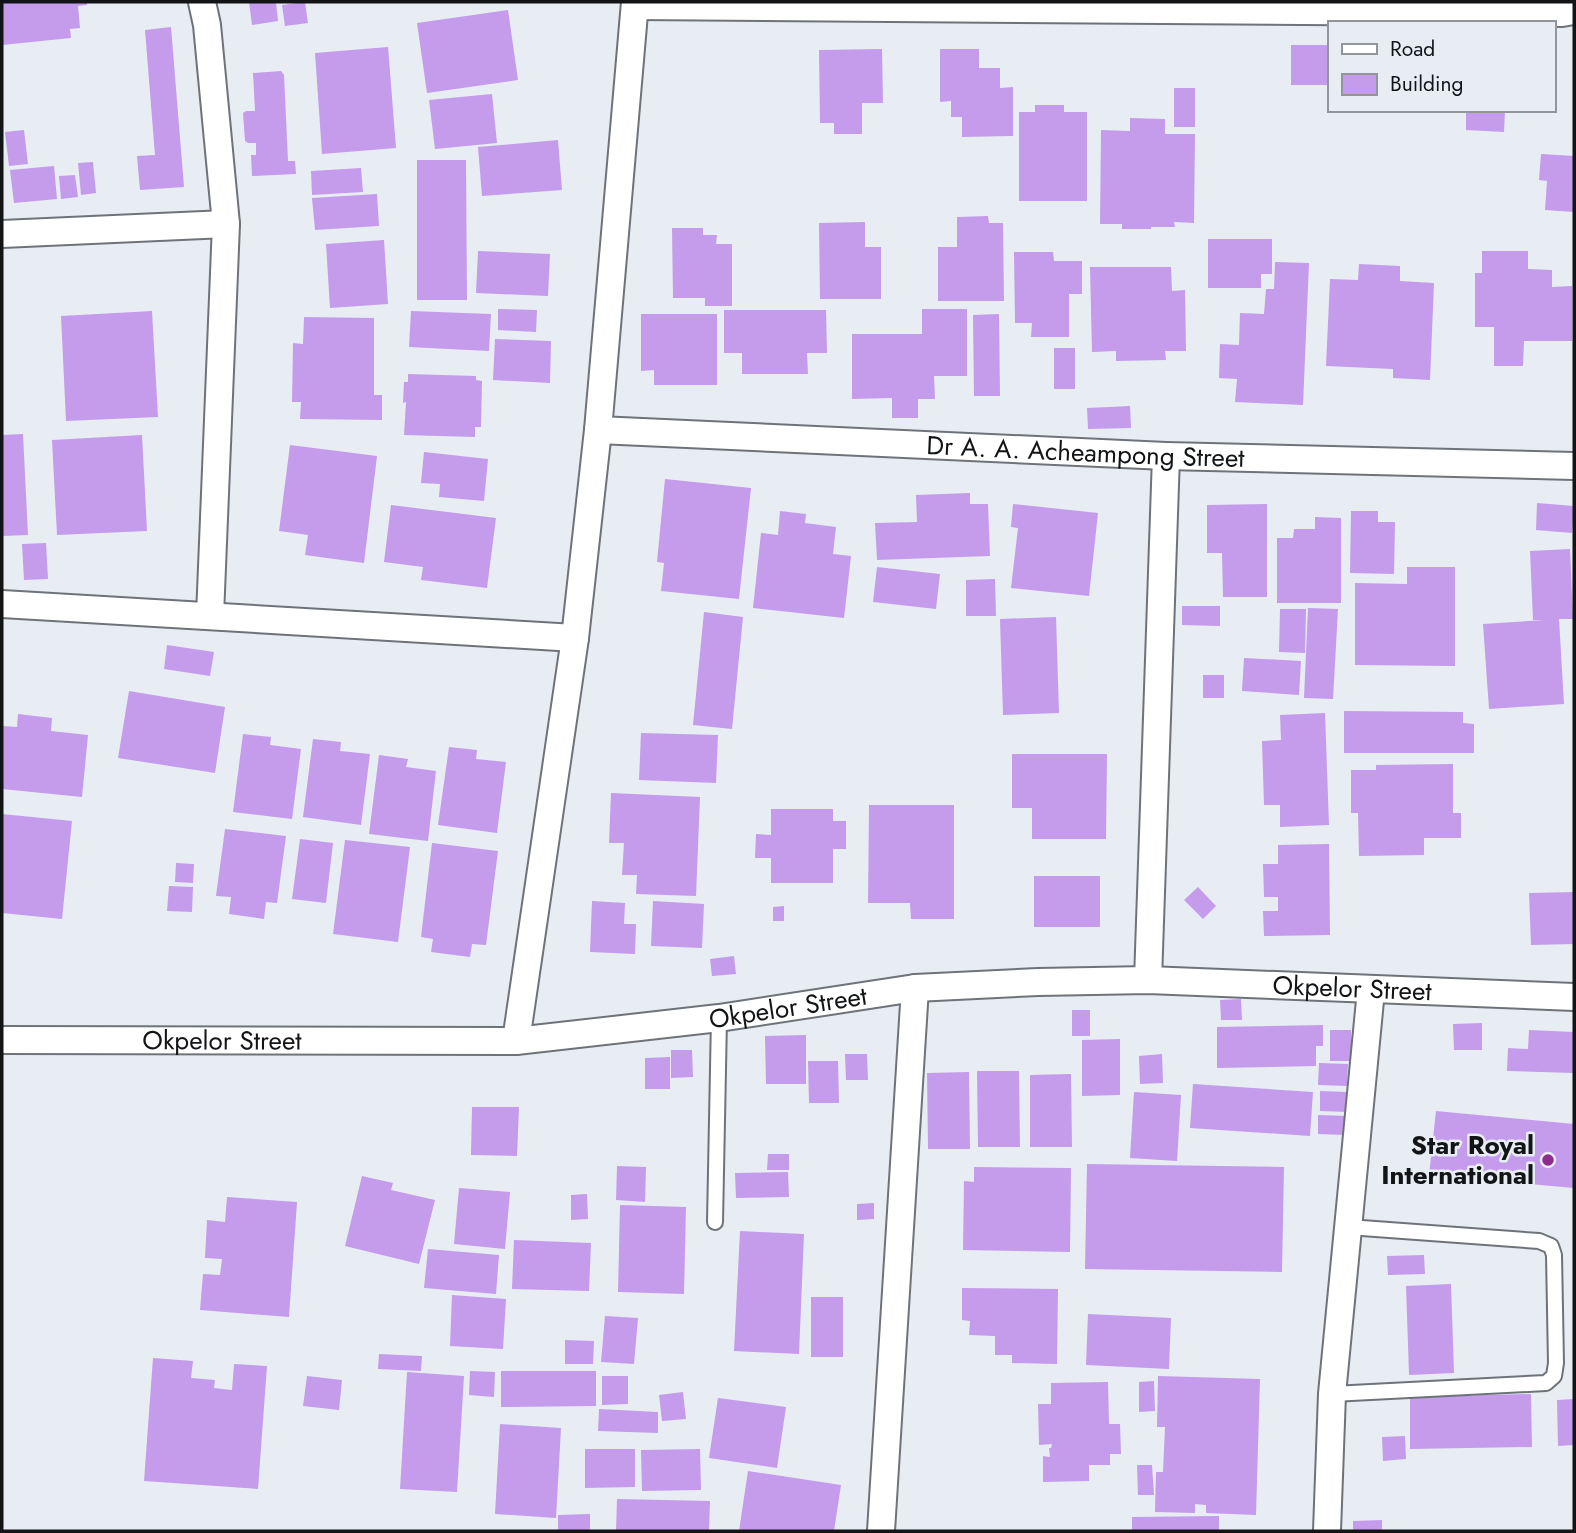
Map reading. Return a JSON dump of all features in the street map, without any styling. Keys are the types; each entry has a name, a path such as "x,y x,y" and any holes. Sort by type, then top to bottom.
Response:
{"street":[{"path":"202,2 207,25 226,224 210,615"},
{"path":"516,1041 575,638 598,430 635,4 1574,11"},
{"path":"2,234 226,224"},
{"name":"Dr A. A. Acheampong Street","path":"598,430 1166,456 1574,466"},
{"path":"1148,979 1166,456"},
{"path":"2,604 575,638"},
{"name":"Okpelor Street","path":"2,1040 516,1041 719,1017 915,988 1038,982 1148,979 1574,997"},
{"path":"881,1531 915,988"},
{"path":"1328,1531 1332,1394 1371,990"}],"lane":[{"path":"715,1222 719,1017"},
{"path":"1332,1394 1546,1382 1554,1376 1556,1363 1554,1255 1551,1246 1539,1241 1348,1227"}],"building":[{"path":"2,2 87,2 87,5 78,6 80,28 70,29 71,38 2,45"},
{"path":"249,2 276,2 278,21 252,25"},
{"path":"305,2 308,23 285,26 282,5"},
{"path":"508,10 518,80 427,93 417,23"},
{"path":"171,27 184,187 140,190 137,156 155,155 145,30"},
{"path":"1291,45 1328,45 1328,85 1291,85"},
{"path":"388,47 396,148 322,154 315,53"},
{"path":"882,49 883,103 862,103 862,134 834,134 834,123 820,123 819,50"},
{"path":"940,49 979,49 979,68 1000,68 1000,88 1013,87 1013,136 962,137 962,117 951,117 951,101 940,102"},
{"path":"281,71 284,75 288,161 295,161 296,174 252,176 251,155 256,155 256,143 245,141 243,113 255,111 253,73"},
{"path":"1174,88 1195,88 1195,127 1174,127"},
{"path":"492,94 497,143 435,149 429,100"},
{"path":"1035,105 1064,105 1064,112 1087,112 1087,201 1019,201 1019,112 1035,112"},
{"path":"1466,112 1505,112 1504,132 1466,130"},
{"path":"1130,118 1165,119 1165,134 1195,134 1194,223 1174,222 1175,227 1151,229 1122,229 1122,224 1100,224 1101,130 1130,131"},
{"path":"24,130 28,164 9,166 5,132"},
{"path":"558,140 562,190 482,196 478,147"},
{"path":"1541,154 1574,156 1574,212 1545,210 1547,181 1539,180"},
{"path":"417,160 466,160 467,300 417,300"},
{"path":"93,162 96,193 81,195 78,163"},
{"path":"54,166 57,199 14,203 10,170"},
{"path":"361,168 363,192 312,195 311,171"},
{"path":"75,175 78,197 61,199 59,176"},
{"path":"377,194 379,226 315,230 312,198"},
{"path":"988,216 989,223 1003,223 1004,301 938,301 938,247 957,247 957,217"},
{"path":"865,222 865,247 881,247 881,299 820,299 819,223"},
{"path":"672,228 703,228 703,235 717,235 716,244 732,244 732,306 705,306 705,298 673,298"},
{"path":"1208,239 1272,239 1272,274 1261,274 1261,288 1208,288"},
{"path":"384,240 388,304 330,308 326,244"},
{"path":"478,251 550,254 548,296 476,293"},
{"path":"1482,251 1528,251 1528,269 1552,270 1552,287 1572,286 1572,341 1524,341 1523,366 1494,366 1494,327 1475,327 1475,273 1482,273"},
{"path":"1014,252 1053,252 1054,261 1082,261 1082,294 1069,294 1069,337 1031,337 1032,323 1015,323"},
{"path":"1275,262 1309,263 1303,405 1235,402 1237,379 1219,378 1220,344 1239,345 1240,313 1264,314 1266,289 1274,289"},
{"path":"1359,264 1400,266 1400,281 1434,283 1430,380 1393,378 1393,369 1326,366 1330,279 1358,280"},
{"path":"1090,267 1171,267 1172,291 1185,290 1186,351 1165,351 1166,360 1116,361 1116,351 1092,352"},
{"path":"498,309 537,310 536,332 498,330"},
{"path":"922,309 967,309 967,376 934,376 935,399 918,399 918,418 892,418 892,398 852,399 852,334 922,334"},
{"path":"724,310 826,310 827,353 807,353 808,374 742,374 742,353 724,353"},
{"path":"152,311 158,417 66,421 61,316"},
{"path":"411,311 491,314 489,351 409,347"},
{"path":"641,314 717,314 717,385 654,385 654,370 641,371"},
{"path":"999,314 1000,396 974,396 973,315"},
{"path":"304,317 374,318 374,395 382,395 382,420 300,419 301,402 292,402 293,343 303,344"},
{"path":"495,339 551,341 550,383 493,380"},
{"path":"1054,348 1075,348 1075,389 1054,389"},
{"path":"408,374 476,376 476,380 482,381 481,427 475,427 475,437 404,435 404,382 408,382"},
{"path":"1130,406 1131,428 1088,429 1087,408"},
{"path":"23,434 28,535 2,536 2,435"},
{"path":"142,435 147,531 57,535 52,440"},
{"path":"290,445 377,456 364,563 305,555 308,535 279,531"},
{"path":"424,452 488,459 484,501 439,497 440,484 421,483"},
{"path":"665,479 751,488 739,599 661,591 664,563 657,562"},
{"path":"970,493 970,504 988,504 990,556 877,560 875,523 917,522 916,495"},
{"path":"1537,503 1574,506 1572,533 1536,530"},
{"path":"1013,504 1098,513 1089,596 1011,588 1018,528 1011,527"},
{"path":"1267,504 1267,597 1223,597 1222,553 1207,553 1207,505"},
{"path":"391,505 496,518 487,588 421,580 423,567 384,562"},
{"path":"780,511 806,514 805,523 836,527 833,554 851,556 844,618 753,608 761,533 778,535"},
{"path":"1351,511 1378,511 1378,522 1395,522 1394,574 1350,573"},
{"path":"1315,517 1341,518 1341,603 1277,603 1277,538 1293,538 1294,529 1315,529"},
{"path":"46,543 48,579 24,580 22,544"},
{"path":"1570,549 1573,619 1559,619 1564,704 1489,709 1483,624 1545,620 1533,620 1530,551"},
{"path":"877,567 940,574 936,609 873,602"},
{"path":"1407,567 1455,567 1455,666 1355,665 1355,583 1407,584"},
{"path":"995,579 996,616 966,616 966,580"},
{"path":"1182,606 1220,606 1220,626 1182,625"},
{"path":"1308,608 1338,609 1333,699 1304,698"},
{"path":"1280,609 1306,609 1305,653 1279,652"},
{"path":"704,612 743,617 732,729 693,725"},
{"path":"1056,617 1059,713 1003,715 1000,619"},
{"path":"167,645 214,652 210,676 164,669"},
{"path":"1244,658 1301,661 1299,695 1242,691"},
{"path":"1203,675 1224,675 1224,698 1203,698"},
{"path":"129,691 225,707 215,773 118,758"},
{"path":"1344,711 1463,712 1463,723 1474,724 1474,753 1344,753"},
{"path":"1325,713 1329,825 1280,827 1280,805 1264,805 1262,741 1281,740 1280,715"},
{"path":"18,714 52,718 51,731 88,735 82,797 2,789 2,726 17,727"},
{"path":"641,733 718,735 716,783 639,780"},
{"path":"243,734 271,737 270,745 301,749 292,819 233,812"},
{"path":"313,739 341,742 340,751 370,754 361,825 303,817"},
{"path":"449,747 477,750 476,759 506,762 497,833 438,825"},
{"path":"1012,754 1107,754 1106,839 1032,839 1032,808 1012,808"},
{"path":"379,755 408,759 406,767 436,771 428,841 369,834"},
{"path":"1453,764 1453,813 1461,813 1461,838 1424,838 1424,855 1359,856 1358,813 1351,813 1351,770 1376,770 1376,765"},
{"path":"611,793 700,797 696,896 636,894 637,875 622,875 624,843 609,843"},
{"path":"869,805 954,805 954,919 911,919 910,903 868,903"},
{"path":"771,809 833,809 833,821 846,821 846,849 833,849 833,883 771,883 771,858 755,858 756,834 771,835"},
{"path":"2,814 72,821 62,919 2,913"},
{"path":"225,829 286,836 277,903 266,902 264,919 229,914 231,897 216,896"},
{"path":"300,839 333,843 326,903 292,899"},
{"path":"345,840 410,847 398,942 333,934"},
{"path":"432,843 498,851 486,945 472,944 470,957 431,952 433,939 421,937"},
{"path":"1329,844 1330,935 1264,936 1263,911 1278,911 1278,897 1264,897 1263,864 1278,864 1278,845"},
{"path":"176,863 194,864 193,883 175,882"},
{"path":"1034,876 1100,876 1100,927 1034,927"},
{"path":"169,886 193,887 192,912 167,911"},
{"path":"1198,887 1216,906 1203,919 1184,900"},
{"path":"1574,892 1574,944 1531,945 1529,893"},
{"path":"592,901 625,903 624,924 636,924 635,954 590,952"},
{"path":"653,901 704,904 702,948 651,946"},
{"path":"784,906 784,921 773,921 773,907"},
{"path":"734,956 736,974 712,976 710,959"},
{"path":"1241,999 1242,1020 1221,1020 1220,1000"},
{"path":"1072,1010 1090,1010 1090,1036 1072,1036"},
{"path":"1482,1023 1482,1050 1454,1050 1453,1024"},
{"path":"1323,1025 1323,1046 1316,1046 1316,1066 1217,1068 1217,1027"},
{"path":"1330,1030 1351,1030 1352,1061 1330,1061"},
{"path":"1529,1030 1574,1032 1574,1073 1507,1071 1508,1048 1528,1049"},
{"path":"806,1035 806,1084 766,1084 765,1036"},
{"path":"1120,1039 1120,1095 1082,1096 1082,1040"},
{"path":"671,1050 692,1050 693,1077 671,1078"},
{"path":"845,1054 867,1054 868,1080 846,1080"},
{"path":"1162,1054 1163,1083 1140,1084 1139,1056"},
{"path":"670,1057 670,1089 645,1089 645,1058"},
{"path":"808,1061 838,1061 839,1103 809,1103"},
{"path":"1319,1063 1348,1064 1347,1086 1318,1085"},
{"path":"977,1071 1019,1071 1020,1147 978,1147"},
{"path":"969,1072 970,1149 928,1149 927,1073"},
{"path":"1071,1074 1072,1147 1030,1147 1030,1075"},
{"path":"1193,1084 1313,1092 1310,1136 1190,1128"},
{"path":"1320,1091 1348,1092 1348,1112 1320,1111"},
{"path":"1134,1092 1181,1095 1177,1161 1130,1158"},
{"path":"472,1107 519,1107 517,1156 471,1155"},
{"path":"1436,1111 1574,1124 1574,1188 1429,1175"},
{"path":"1318,1115 1347,1116 1346,1135 1318,1134"},
{"path":"768,1154 789,1154 789,1170 767,1170"},
{"path":"1087,1164 1284,1167 1282,1272 1085,1269"},
{"path":"617,1166 646,1167 645,1202 616,1200"},
{"path":"974,1167 1071,1168 1070,1252 963,1250 964,1181 974,1182"},
{"path":"788,1172 789,1197 736,1198 735,1173"},
{"path":"362,1176 393,1183 391,1190 435,1200 419,1264 345,1246"},
{"path":"459,1188 510,1192 505,1249 454,1244"},
{"path":"587,1194 588,1219 571,1220 571,1195"},
{"path":"227,1197 297,1202 289,1317 200,1310 203,1274 220,1275 222,1259 205,1258 207,1220 225,1222"},
{"path":"874,1203 874,1219 857,1220 857,1204"},
{"path":"620,1205 686,1207 684,1294 618,1292"},
{"path":"740,1231 804,1234 799,1354 734,1351"},
{"path":"514,1240 591,1243 589,1291 512,1289"},
{"path":"428,1249 499,1255 496,1294 424,1288"},
{"path":"1424,1255 1425,1274 1388,1275 1387,1256"},
{"path":"1451,1284 1454,1373 1409,1375 1406,1286"},
{"path":"962,1288 1058,1289 1057,1364 1012,1363 1012,1355 995,1355 995,1336 969,1335 970,1321 962,1320"},
{"path":"452,1295 506,1299 503,1349 450,1346"},
{"path":"811,1297 843,1297 843,1357 811,1357"},
{"path":"1088,1314 1171,1318 1169,1369 1086,1365"},
{"path":"605,1316 638,1318 634,1364 601,1362"},
{"path":"565,1340 594,1341 593,1364 565,1364"},
{"path":"379,1354 422,1356 421,1371 378,1369"},
{"path":"153,1358 193,1361 191,1378 215,1380 214,1388 232,1390 234,1364 267,1366 258,1489 144,1481"},
{"path":"470,1371 495,1372 494,1397 469,1395"},
{"path":"501,1371 596,1371 596,1406 501,1407"},
{"path":"407,1372 464,1376 457,1492 400,1489"},
{"path":"307,1376 342,1380 339,1410 303,1406"},
{"path":"602,1376 628,1376 628,1404 602,1405"},
{"path":"1158,1376 1260,1379 1256,1515 1206,1513 1206,1505 1195,1504 1195,1513 1155,1512 1156,1472 1163,1472 1165,1427 1157,1427"},
{"path":"1154,1381 1155,1411 1139,1412 1139,1382"},
{"path":"1108,1382 1109,1424 1120,1424 1121,1454 1110,1454 1110,1465 1089,1465 1089,1481 1043,1482 1043,1456 1050,1457 1049,1448 1052,1444 1039,1445 1038,1404 1051,1404 1051,1383"},
{"path":"683,1392 686,1419 662,1421 659,1395"},
{"path":"1531,1394 1532,1447 1410,1449 1410,1397"},
{"path":"718,1398 786,1407 777,1468 709,1458"},
{"path":"1574,1399 1574,1445 1558,1446 1557,1400"},
{"path":"599,1409 658,1412 658,1433 598,1431"},
{"path":"500,1424 561,1428 556,1518 495,1514"},
{"path":"1405,1436 1406,1459 1383,1461 1382,1437"},
{"path":"585,1449 635,1449 635,1487 585,1488"},
{"path":"700,1449 701,1490 642,1491 641,1450"},
{"path":"1137,1465 1152,1465 1154,1495 1138,1495"},
{"path":"748,1471 841,1485 834,1531 739,1531"},
{"path":"617,1499 710,1501 709,1531 616,1531"},
{"path":"590,1514 590,1531 558,1531 558,1515"},
{"path":"1219,1516 1219,1531 1132,1531 1132,1517"},
{"path":"1382,1520 1382,1531 1353,1531 1353,1521"}],"place":[{"name":"Star Royal International","path":"1548,1160"}]}
